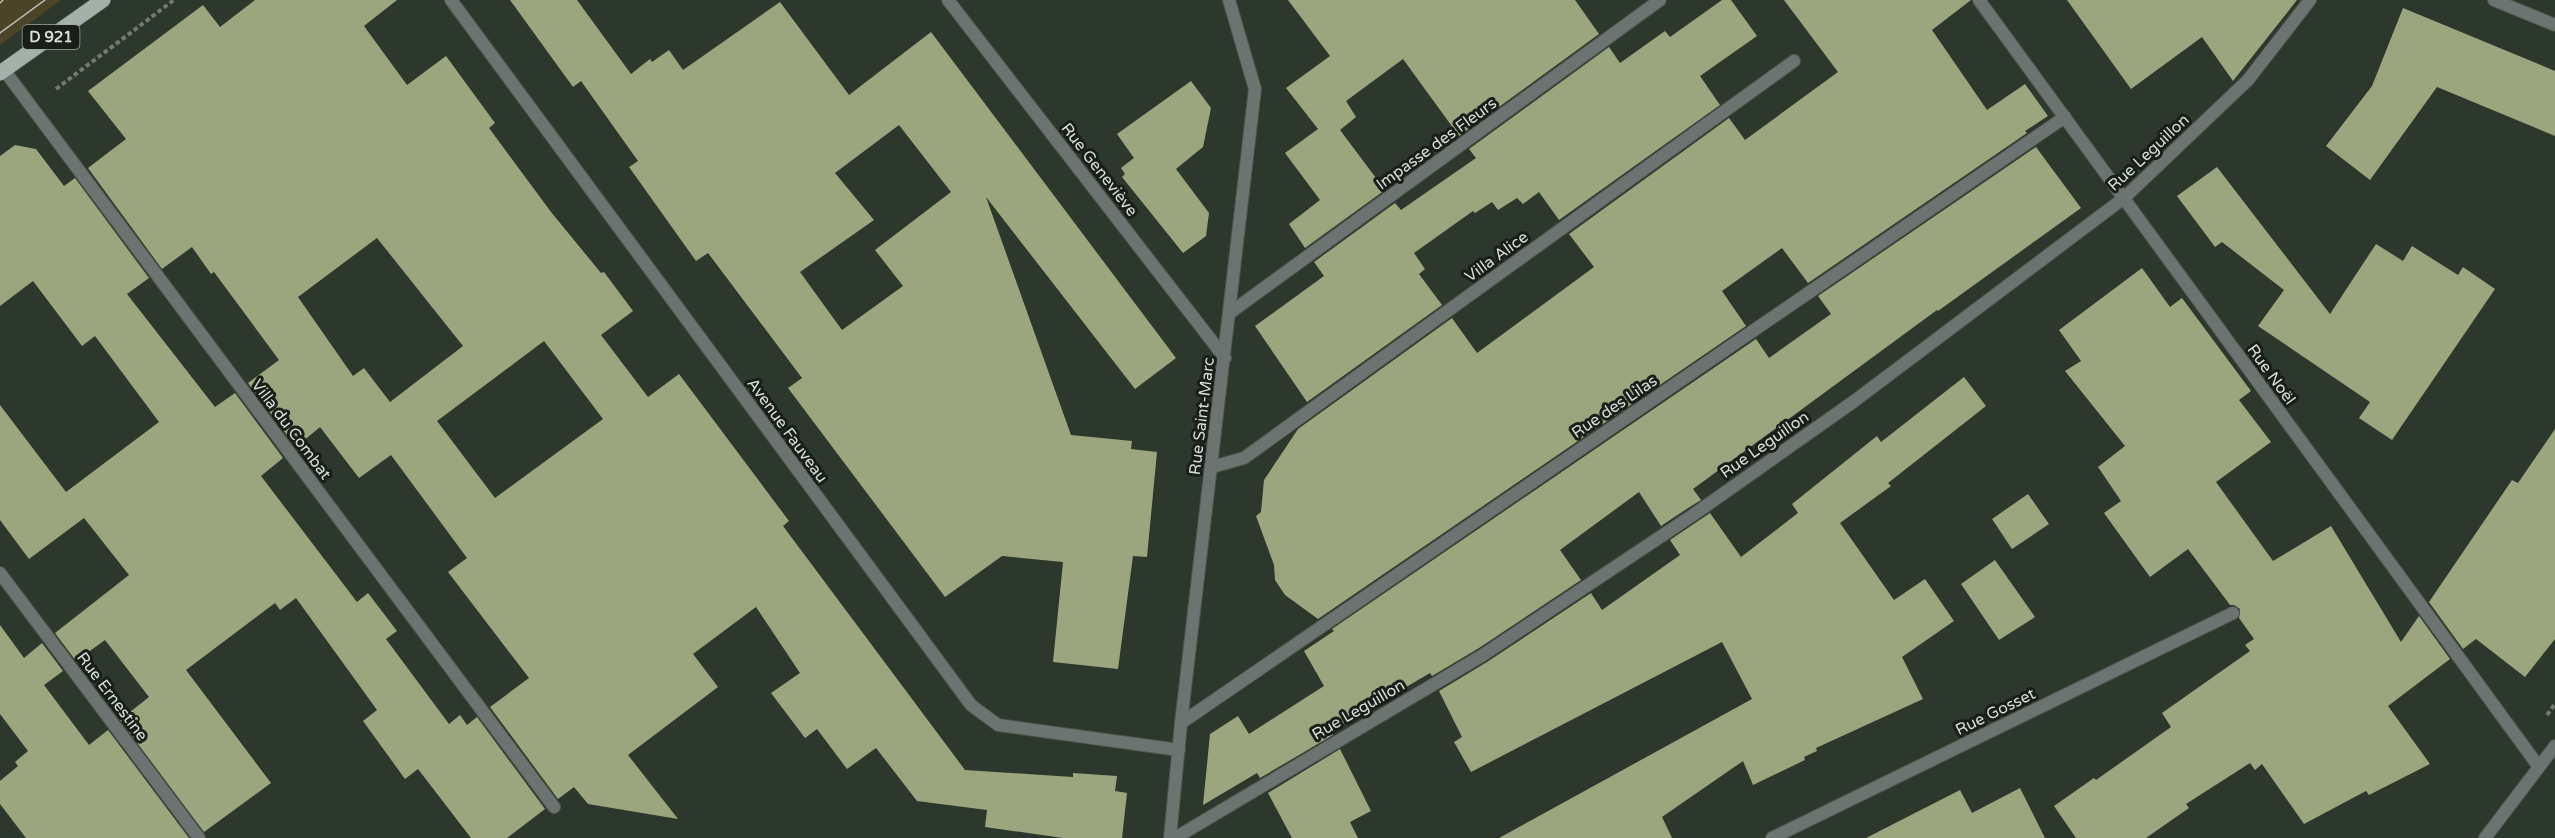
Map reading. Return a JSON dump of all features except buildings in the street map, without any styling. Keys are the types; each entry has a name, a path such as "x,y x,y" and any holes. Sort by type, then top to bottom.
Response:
{"main road":[{"name":"D 921","path":"2,72 103,0"}],"street":[{"name":"Avenue Fauveau","path":"451,0 971,705 998,725 1179,750"},
{"name":"Rue Geneviève","path":"948,0 1225,358"},
{"name":"Rue Saint-Marc","path":"1170,838 1181,723 1231,312 1255,89 1229,0"},
{"name":"Impasse des Fleurs","path":"1231,312 1660,0"},
{"name":"Rue Noël","path":"1979,0 2539,767"},
{"name":"Rue Leguillon","path":"1175,838 1483,655 1693,514 1853,402 2124,198 2248,80 2310,0"},
{"path":"2494,0 2555,25"},
{"name":"Villa Alice","path":"1212,467 1244,458 1794,61"},
{"name":"Villa du Combat","path":"2,72 554,807"},
{"name":"Rue des Lilas","path":"1181,723 2065,117"},
{"name":"Rue Ernestine","path":"0,573 199,838"},
{"name":"Rue Gosset","path":"1772,838 2234,613"},
{"path":"2485,838 2555,746"}],"path":[{"path":"31,108 174,0"}],"shaded area":[{"path":"0,0 61,0 0,45"}],"tram line":[{"path":"0,3 3,0"},
{"path":"0,33 45,0"}]}
